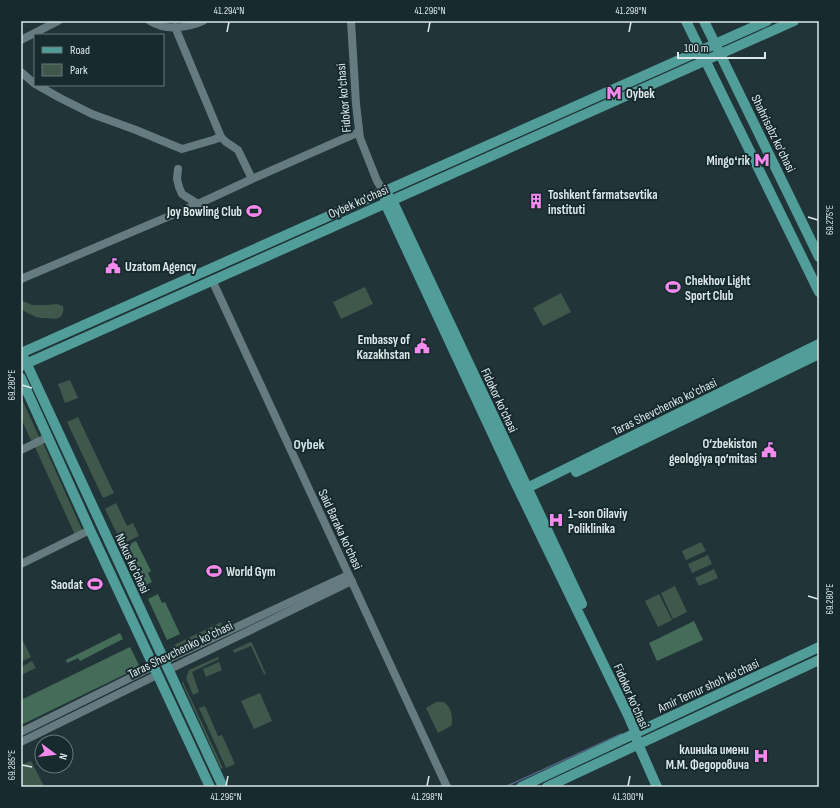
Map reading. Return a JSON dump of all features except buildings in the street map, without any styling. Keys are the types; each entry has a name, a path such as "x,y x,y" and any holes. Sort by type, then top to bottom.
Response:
{"main road":[{"path":"686,21 819,292"},
{"name":"Shahrisabz ko'chasi","path":"704,21 819,257"},
{"name":"Oybek ko'chasi","path":"21,352 767,21"},
{"name":"Oybek ko'chasi","path":"24,364 794,21"},
{"name":"Fidokor ko'chasi","path":"384,192 628,714 638,732 635,746"},
{"name":"Taras Shevchenko ko'chasi","path":"525,493 819,344"},
{"name":"Nukus ko'chasi","path":"21,352 24,364 223,787"},
{"name":"Taras Shevchenko ko'chasi","path":"525,493 819,354"},
{"name":"Nukus ko'chasi","path":"21,378 210,787"},
{"name":"Amir Temur shoh ko'chasi","path":"521,787 819,648"},
{"name":"Amir Temur shoh ko'chasi","path":"547,787 819,660"},
{"name":"Taras Shevchenko ko'chasi","path":"156,671 166,665"},
{"path":"635,746 651,787"},
{"path":"635,746 657,787"}],"street":[{"path":"21,40 58,21"},
{"path":"150,21 159,26 175,27 188,26 203,21"},
{"name":"Fidokor ko'chasi","path":"350,21 360,138 377,181 384,192"},
{"path":"175,27 221,136 226,142 238,150 252,179"},
{"path":"21,72 34,82"},
{"path":"39,86 92,114 182,149 213,140 221,136"},
{"path":"21,279 198,204 359,132"},
{"path":"178,169 177,179 182,194 198,204"},
{"name":"Said Baraka ko'chasi","path":"212,280 447,787"},
{"path":"21,450 48,437"},
{"path":"21,564 90,530"},
{"name":"Taras Shevchenko ko'chasi","path":"166,665 350,578"},
{"name":"Taras Shevchenko ko'chasi","path":"21,732 156,671"},
{"name":"Taras Shevchenko ko'chasi","path":"21,742 156,671"}],"green space":[{"path":"365,287 373,304 341,319 333,302"},
{"path":"561,293 571,312 543,326 533,308"},
{"path":"21,300 32,305 57,304 63,306 63,314 56,319 36,317 21,309"},
{"path":"70,380 78,398 65,403 58,384"},
{"path":"21,397 40,439 32,443 21,418"},
{"path":"78,417 114,493 103,498 67,422"},
{"path":"43,443 83,532 75,535 35,447"},
{"path":"116,503 127,526 133,523 139,536 122,544 105,509"},
{"path":"136,541 151,571 148,573 152,582 142,587 124,547"},
{"path":"701,542 706,551 686,560 682,551"},
{"path":"708,555 712,564 692,573 688,564"},
{"path":"714,569 718,578 699,586 695,578"},
{"path":"675,586 687,612 673,619 661,593"},
{"path":"158,594 162,603 165,602 180,634 167,640 148,599"},
{"path":"659,594 672,620 658,627 645,601"},
{"path":"694,621 703,640 657,661 649,643"},
{"path":"221,622 222,626 174,650 170,647"},
{"path":"120,633 123,639 80,661 78,658 67,663 66,660"},
{"path":"21,637 31,657 21,662"},
{"path":"251,642 266,674 264,674 251,646 234,653 233,650"},
{"path":"130,647 140,667 21,725 21,700"},
{"path":"218,657 219,659 192,672 199,692 193,695 186,678 189,670"},
{"path":"32,661 36,668 21,675 21,667"},
{"path":"219,662 222,670 206,677 203,669"},
{"path":"183,682 223,768 221,769 182,683"},
{"path":"260,693 272,721 254,729 241,701"},
{"path":"436,702 443,702 448,706 451,712 452,720 451,726 438,733 426,708"},
{"path":"205,706 218,736 222,735 235,764 226,768 199,708"},
{"path":"31,761 34,767 34,774 38,774 44,787 21,787 21,765"}],"waterway":[{"path":"505,787 621,734"}],"place":[{"name":"Oybek","path":"614,93"},
{"name":"Mingoʻrik","path":"762,160"},
{"name":"Toshkent farmatsevtika instituti","path":"536,201"},
{"name":"Joy Bowling Club","path":"254,211"},
{"name":"Uzatom Agency","path":"113,266"},
{"name":"Chekhov Light Sport Club","path":"673,287"},
{"name":"Embassy of Kazakhstan","path":"422,346"},
{"name":"O‘zbekiston geologiya qo‘mitasi","path":"769,450"},
{"name":"1-son Oilaviy Poliklinika","path":"556,520"},
{"name":"World Gym","path":"214,571"},
{"name":"Saodat","path":"95,584"},
{"name":"клиника имени М.М. Федоровича","path":"761,756"}],"district":[{"name":"Oybek","path":"309,444"}]}
